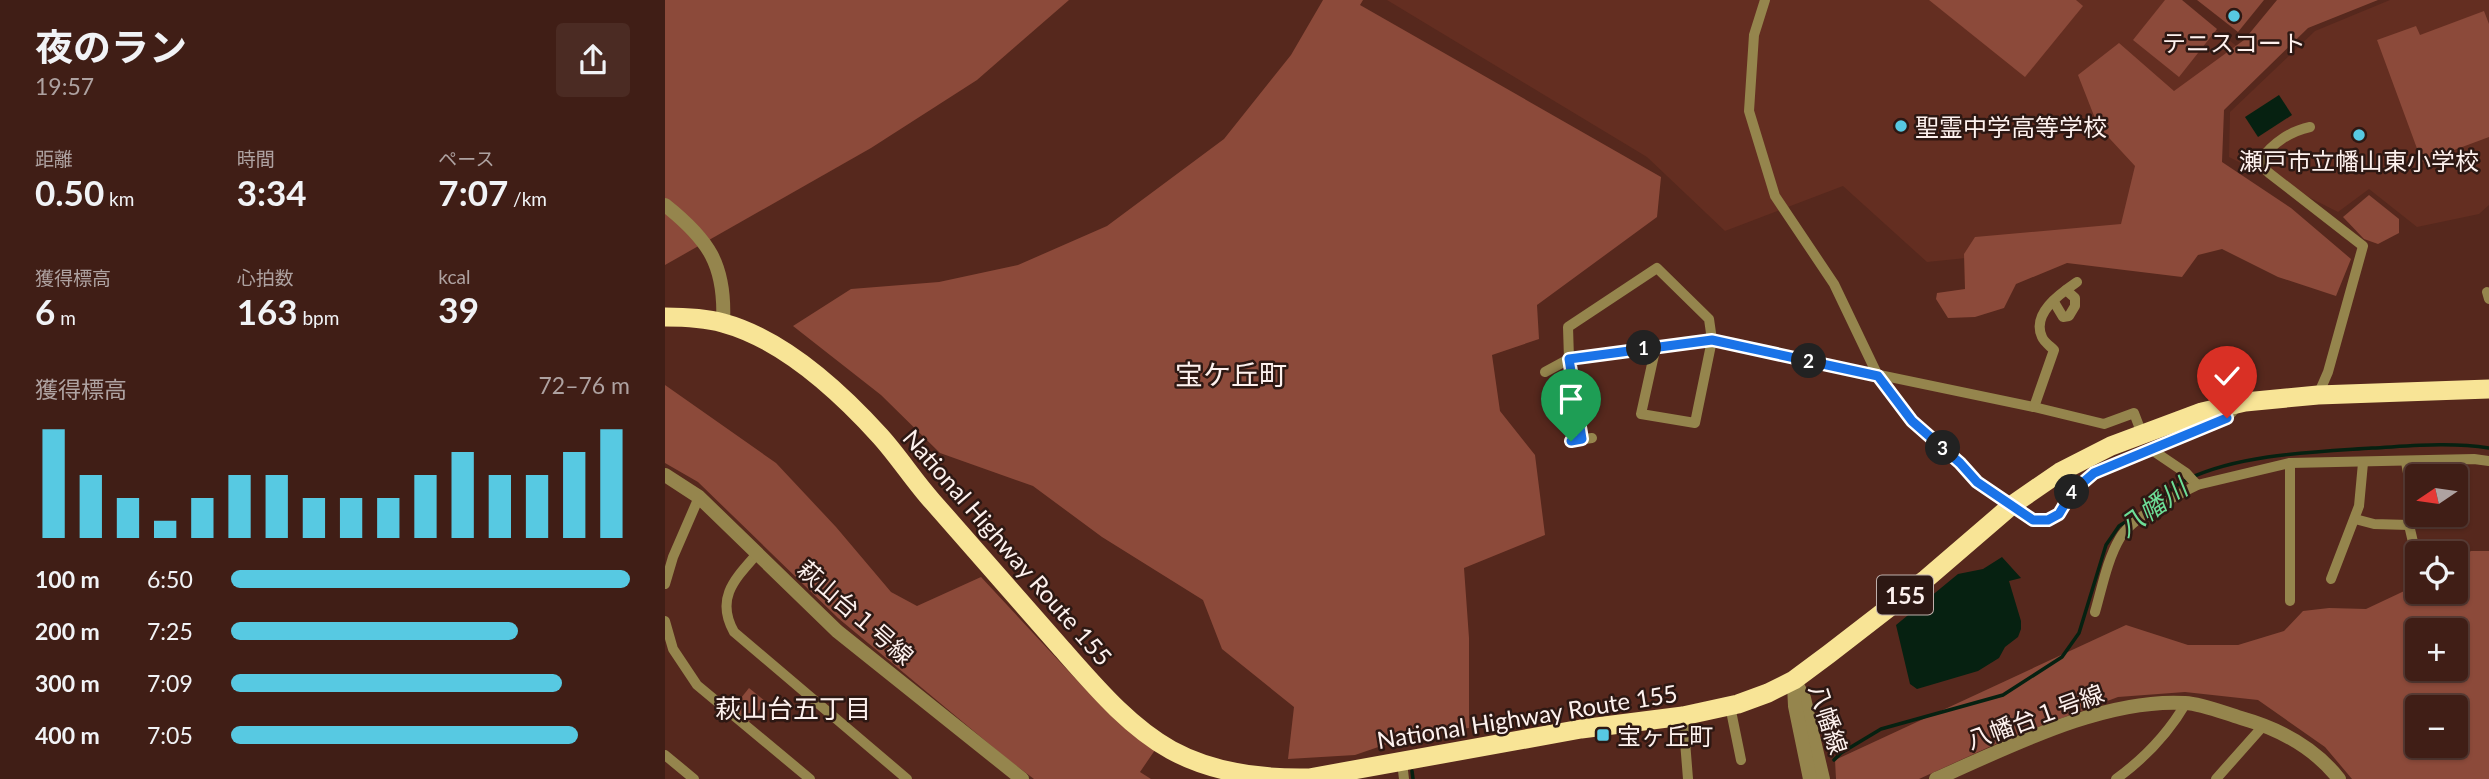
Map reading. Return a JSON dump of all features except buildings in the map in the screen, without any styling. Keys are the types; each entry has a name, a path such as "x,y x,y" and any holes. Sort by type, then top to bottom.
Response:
{"highway":[{"name":"National Highway Route 155","path":"665,317 723,323 789,355 826,380 881,437 931,500 1090,680 1124,714 1171,750 1228,772 1286,779 1403,770 1581,729 1683,716 1730,706 1768,693 1794,680 1926,579 2012,505 2060,472 2111,446 2147,442 2203,412 2234,405 2318,395 2489,389"}],"street":[{"path":"1765,0 1755,35 1749,111 1775,196 1834,284 1878,376 1912,421 1960,463 1977,482 2033,520 2048,520 2059,514 2072,492 2094,473 2147,442"},
{"path":"2310,127 2295,130 2267,151 2261,160 2263,166 2305,203 2363,246 2328,372 2318,395"},
{"path":"665,205 686,222 710,250 720,273 725,296 723,323"},
{"path":"1582,439 1569,359 1568,327 1657,268 1709,319 1712,340 1695,423 1641,414 1655,346"},
{"path":"2034,407 2054,350 2042,338 2042,314 2077,282"},
{"path":"2054,302 2063,317 2069,316 2075,306 2075,298 2066,290"},
{"path":"1545,372 1569,359 1712,340 2104,424 2134,413 2147,442 2196,483"},
{"path":"2095,612 2111,558 2126,529 2196,483 2290,463 2475,459 2489,461"},
{"path":"2290,463 2290,601"},
{"path":"2331,579 2359,506 2363,463"},
{"name":"萩山台１号線","path":"665,475 699,498 838,631 1014,777"},
{"path":"665,584 673,557 699,498"},
{"path":"2355,519 2374,524 2405,525"},
{"path":"757,554 731,584 726,606 728,622 734,632 907,779"},
{"path":"665,621 673,649 697,685 810,779"},
{"name":"八幡線","path":"1794,680 1795,706 1810,779"},
{"name":"八幡線","path":"1794,680 1804,698 1823,779"},
{"path":"2116,779 2160,742 2186,702"},
{"name":"八幡台１号線","path":"1936,779 2058,728 2129,706 2186,702 2264,725 2306,746 2334,777"},
{"path":"1730,706 1741,760"},
{"path":"1683,716 1688,779"},
{"path":"2216,779 2264,725"},
{"path":"665,755 694,779"}],"shaded area":[{"path":"665,0 1069,0 977,80 871,148 665,265"},
{"path":"1323,0 1363,0 1360,5 1661,177 1657,217 1537,305 1539,339 1492,355 1500,411 1535,455 1545,535 1464,568 1469,638 1469,728 1419,733 1355,755 1288,759 1294,707 1222,649 1203,600 1102,537 1033,486 940,453 881,395 793,326 851,289 939,282 1018,265 1107,226 1224,139 1291,55"},
{"name":"聖霊中学高等学校","path":"1387,0 2177,0 2247,54 2208,96 2202,234 1927,262 1843,186 1725,231 1647,157"},
{"path":"1929,0 2076,0 2083,6 2025,77"},
{"path":"2165,0 2182,0 2217,29 2179,77 2133,40"},
{"name":"テニスコート","path":"2197,0 2264,0 2238,32"},
{"path":"2277,0 2378,0 2308,28 2224,110 2222,162 2291,208 2351,259 2336,296 2278,277 2222,249 2198,255 2182,277 2067,263 2016,284 2004,308 1975,317 1948,318 1936,299 1937,293 1965,289 1964,254 1975,237 2121,224 2135,166 2098,126 2078,75 2119,43 2174,91 2244,40"},
{"name":"瀬戸市立幡山東小学校","path":"2390,0 2489,0 2489,205 2479,214 2417,227 2369,189 2338,212 2229,157 2230,112 2315,31"},
{"path":"2484,11 2489,24 2489,137 2422,162 2377,40 2416,26 2420,35"},
{"path":"2279,95 2292,115 2258,137 2245,117"},
{"path":"2369,195 2399,219 2399,233 2378,244 2364,239 2343,217"},
{"path":"665,385 776,463 836,527 891,592 917,606 981,577 1087,691 1155,750 1140,772 1151,779 1034,779 1006,758 838,618 698,482 665,463"},
{"path":"2489,551 2489,779 2352,779 2325,747 2258,700 2185,692 2118,697 2011,737 1919,779 1836,779 1835,760 2126,625 2188,645 2238,645 2284,631 2303,611 2329,608 2366,609 2405,591 2405,604 2468,604 2468,553"},
{"path":"2002,557 2021,578 2009,581 2021,621 2018,637 2005,647 1999,658 1978,671 1917,689 1910,684 1896,625 1958,574 1983,569"},
{"path":"749,688 766,702 749,722 733,708"}],"waterway":[{"name":"八幡川","path":"2153,504 2188,479 2254,459 2302,453 2416,446 2460,445 2489,448"},
{"path":"1834,760 1881,729 2003,695 2062,657 2079,633 2106,545 2119,526 2135,516"},
{"name":"八幡川","path":"1412,771 1413,779"}],"place":[{"name":"テニスコート","path":"2234,16"},
{"name":"聖霊中学高等学校","path":"1901,126"},
{"name":"瀬戸市立幡山東小学校","path":"2359,135"},
{"name":"宝ヶ丘町","path":"1603,735"}],"district":[{"name":"宝ケ丘町","path":"1231,374"},
{"name":"萩山台五丁目","path":"793,708"}],"route":[{"path":"1571,441 1582,439 1569,359 1712,340 1878,376 1912,421 1960,463 1977,482 2033,520 2048,520 2059,514 2072,492 2094,473 2227,418"}]}
